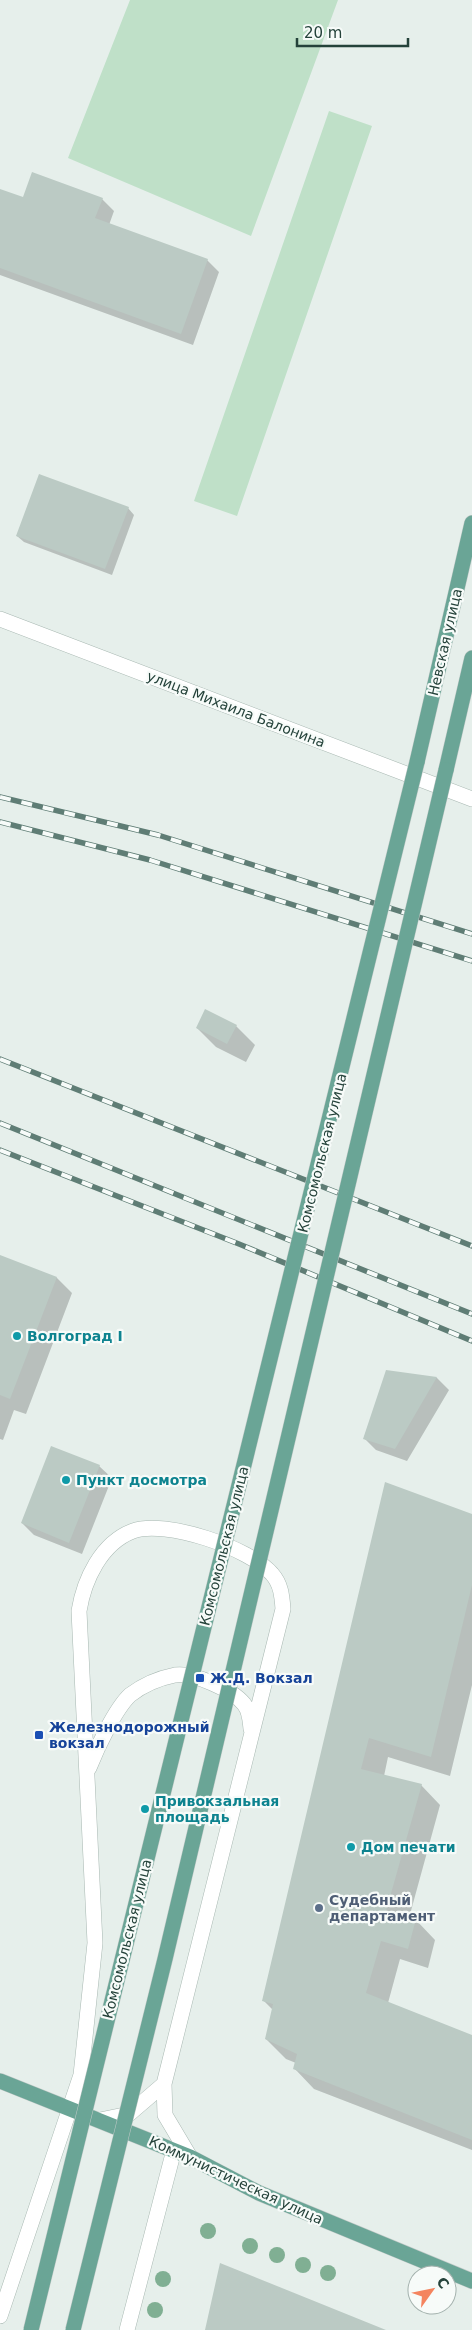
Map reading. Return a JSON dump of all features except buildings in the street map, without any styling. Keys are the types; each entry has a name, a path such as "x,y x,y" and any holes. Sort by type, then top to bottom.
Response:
{"main road":[{"name":"Невская улица","path":"417,762 472,522"},
{"path":"73,2330 165,1959 472,658"},
{"name":"Комсомольская улица","path":"30,2330 417,762"},
{"name":"Коммунистическая улица","path":"0,2081 174,2150 259,2194 472,2281"}],"street":[{"name":"улица Михаила Балонина","path":"0,620 472,799"},
{"path":"0,2316 81,2075 95,1943 79,1611 82,1590 90,1572 110,1547 133,1531 166,1528 208,1539 240,1551 271,1573 280,1587 283,1609 164,2084 165,2115 190,2157"},
{"path":"87,1773 101,1738 129,1696 149,1683 177,1674 200,1678 214,1683 244,1703 250,1715 251,1736"},
{"path":"100,2120 129,2114 164,2084"},
{"path":"127,2330 174,2150"}],"green space":[{"path":"130,0 338,0 251,236 68,158"},
{"path":"329,111 372,126 237,516 194,501"}],"railway":[{"path":"0,797 158,835 472,934"},
{"path":"0,822 150,860 472,961"},
{"path":"0,1059 472,1246"},
{"path":"0,1123 472,1314"},
{"path":"0,1150 239,1244 472,1341"}],"place":[{"name":"Волгоград I","path":"17,1336"},
{"name":"Пункт досмотра","path":"66,1480"},
{"name":"Ж.Д. Вокзал","path":"200,1678"},
{"name":"Железнодорожный вокзал","path":"39,1735"},
{"name":"Привокзальная площадь","path":"145,1809"},
{"name":"Дом печати","path":"351,1847"},
{"name":"Судебный департамент","path":"319,1908"}]}
